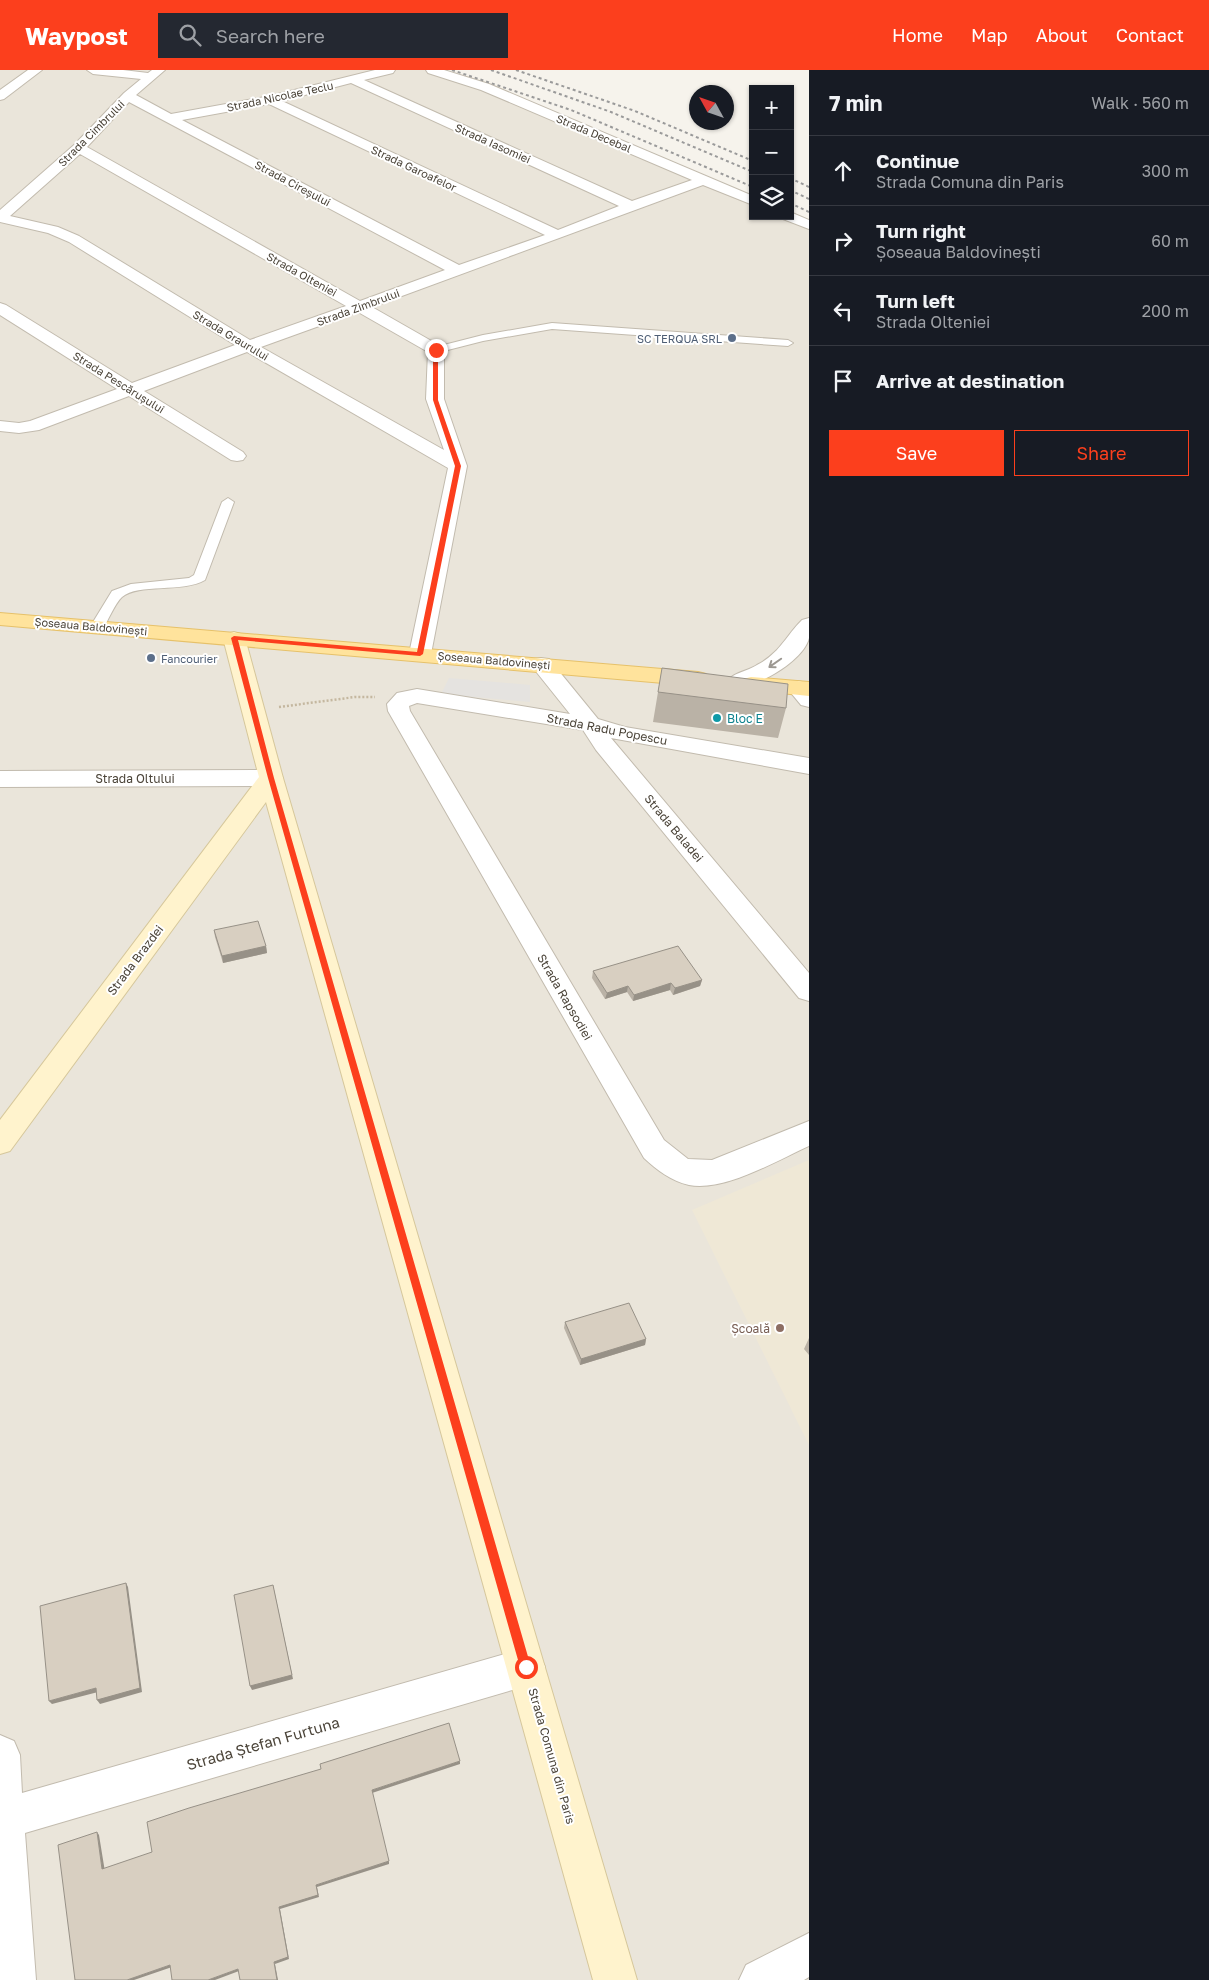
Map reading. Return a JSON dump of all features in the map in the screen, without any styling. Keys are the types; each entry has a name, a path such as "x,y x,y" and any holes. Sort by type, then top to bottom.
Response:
{"main road":[{"name":"Șoseaua Baldovinești","path":"0,619 541,664 737,682 805,692"}],"street":[{"path":"0,96 36,70"},
{"path":"93,70 155,74"},
{"name":"Strada Nicolae Teclu","path":"170,118 270,100 389,70"},
{"name":"Strada Decebal","path":"432,70 485,87 749,199"},
{"name":"Strada Cimbrului","path":"0,217 79,148 128,96 155,74"},
{"name":"Strada Iasomiei","path":"354,80 631,206"},
{"name":"Strada Cireșului","path":"128,96 458,271"},
{"name":"Strada Garoafelor","path":"270,100 558,236"},
{"name":"Strada Olteniei","path":"79,148 436,350"},
{"name":"Strada Zimbrului","path":"5,427 33,426 248,346 558,236 631,206 704,180"},
{"name":"Strada Graurului","path":"0,217 53,230 74,239 248,346 458,466"},
{"path":"794,219 809,225"},
{"name":"Strada Pescărușului","path":"0,308 237,456"},
{"path":"420,654 458,466 435,400 436,350"},
{"path":"737,682 776,664 788,654 807,631"},
{"name":"Strada Comuna din Paris","path":"234,638 271,778 615,1980"},
{"name":"Strada Baladei","path":"541,664 590,724 604,745 809,991"},
{"name":"Strada Radu Popescu","path":"405,698 417,696 590,724 622,734 809,766"},
{"name":"Strada Rapsodiei","path":"405,698 398,704 399,711 654,1149 667,1163 683,1171 699,1174 720,1172 809,1133"},
{"name":"Strada Oltului","path":"0,779 271,778"},
{"name":"Strada Brazdei","path":"0,1142 271,778"},
{"name":"Strada Ștefan Furtuna","path":"2,1820 526,1667"},
{"path":"0,1755 2,1820 14,1980"},
{"path":"761,1980 809,1954"}],"lane":[{"path":"436,350 552,326 788,343"},
{"path":"97,627 117,594 130,588 192,582 200,577 228,502"}],"path":[{"path":"254,712 355,697 405,698"}],"shaded area":[{"path":"0,70 437,70 749,198 749,220 794,220 794,218 809,224 809,1980 0,1980"},
{"path":"449,678 530,685 530,702 441,694"},
{"name":"Școală","path":"809,1160 809,1445 692,1210"}],"building":[{"path":"662,668 788,684 786,708 658,692"},
{"path":"258,921 266,946 222,956 214,930"},
{"path":"678,946 702,980 675,988 671,983 634,995 628,986 607,993 593,971"},
{"path":"629,1303 646,1339 581,1359 565,1322"},
{"path":"126,1583 140,1688 97,1700 96,1688 49,1701 40,1606"},
{"path":"273,1585 292,1675 250,1686 234,1595"},
{"path":"449,1723 460,1761 372,1790 389,1861 316,1885 318,1895 279,1907 288,1957 274,1962 277,1980 240,1980 238,1969 208,1980 172,1980 170,1965 127,1980 75,1980 58,1845 97,1832 102,1869 152,1852 147,1822 321,1769 320,1764"}],"railway":[{"path":"452,70 571,110 749,185"},
{"path":"491,70 611,112 749,170"},
{"path":"516,70 635,111 749,159"},
{"path":"794,180 809,187"},
{"path":"794,192 809,199"},
{"path":"794,205 809,212"}],"place":[{"name":"SC TERQUA SRL","path":"732,338"},
{"name":"Fancourier","path":"151,658"},
{"name":"Bloc E","path":"717,718"},
{"name":"Școală","path":"780,1328"}],"route":[{"path":"436,350 435,400 458,466 420,654 234,638 271,778 526,1667"}]}
